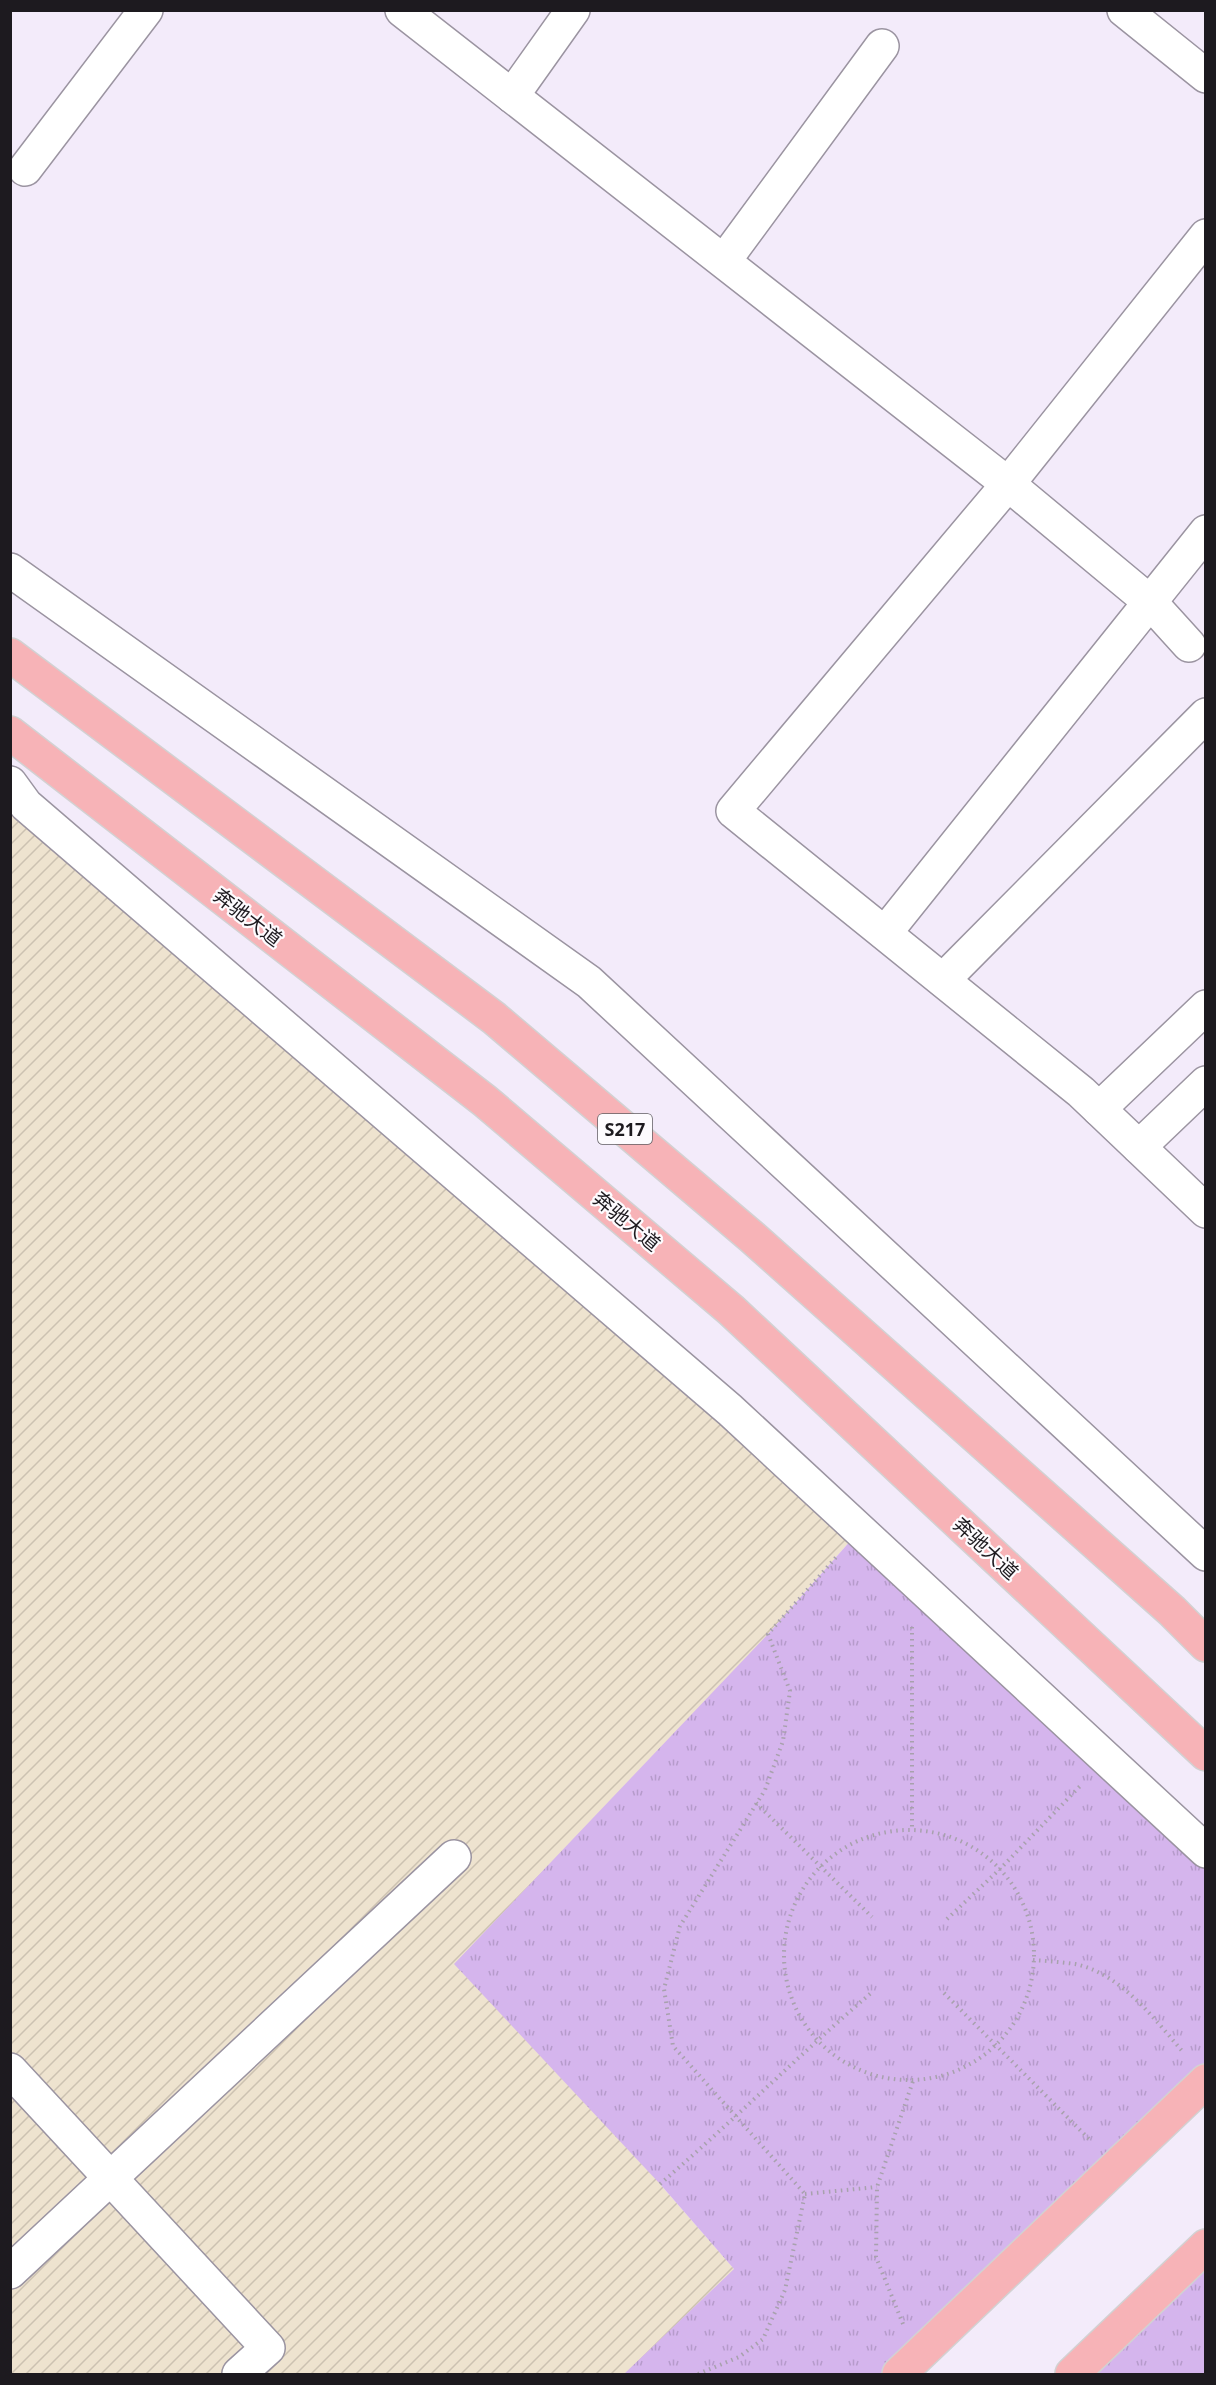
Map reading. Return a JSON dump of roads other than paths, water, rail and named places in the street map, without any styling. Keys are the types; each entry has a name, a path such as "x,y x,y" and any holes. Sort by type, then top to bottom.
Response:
{"main road":[{"name":"S217","path":"10,655 494,1018 752,1237 1172,1611 1206,1646"},
{"name":"奔驰大道","path":"10,733 485,1101 731,1310 1206,1754"},
{"path":"910,2364 1116,2166 1198,2071"},
{"path":"1072,2374 1206,2246"}],"street":[{"path":"25,169 146,10"},
{"path":"402,10 1008,484 1200,646"},
{"path":"512,96 573,10"},
{"path":"1124,10 1206,76"},
{"path":"724,261 882,46"},
{"path":"1206,236 1008,484 733,811 1082,1092 1206,1211"},
{"path":"885,933 1206,532"},
{"path":"10,570 589,982 1206,1554"},
{"path":"943,980 1206,715"},
{"path":"10,783 26,806 730,1410 1206,1851"},
{"path":"1099,1109 1206,1007"},
{"path":"1139,1148 1206,1083"},
{"path":"10,2272 454,1857"},
{"path":"10,2070 268,2348 239,2374"}]}
